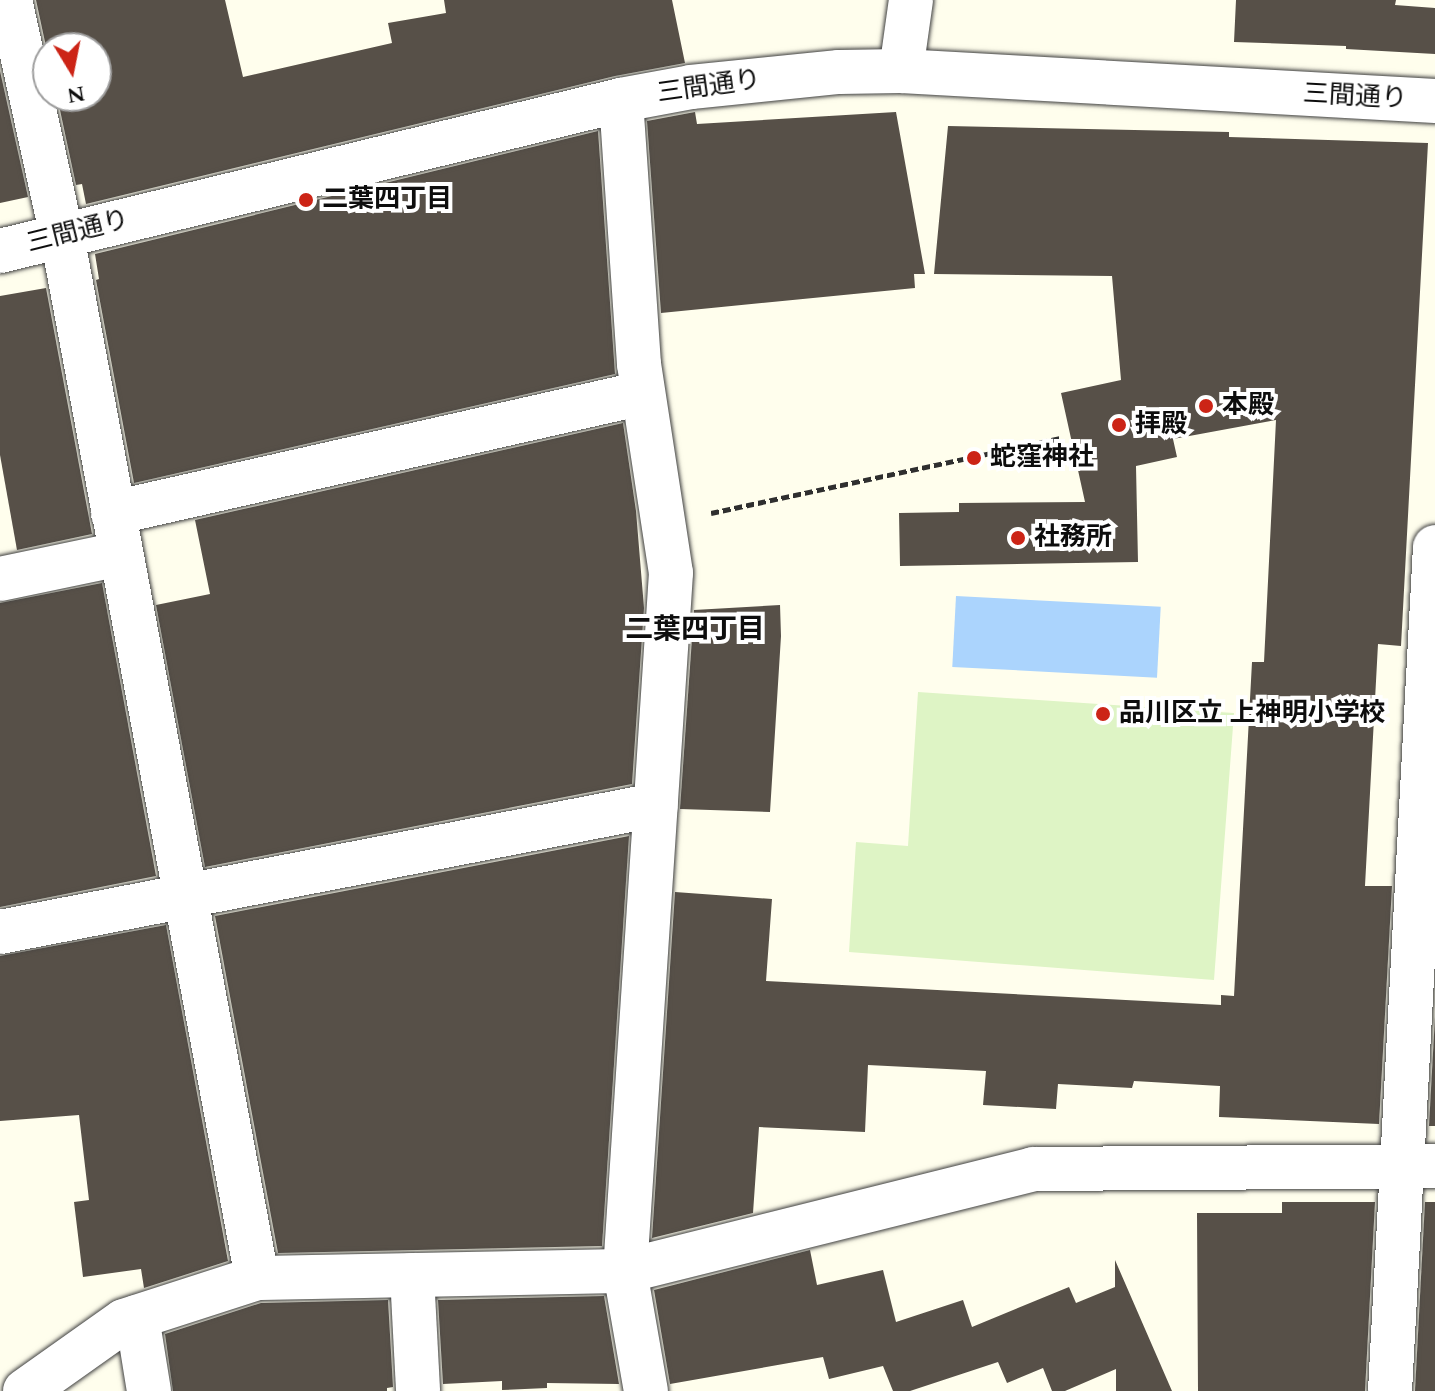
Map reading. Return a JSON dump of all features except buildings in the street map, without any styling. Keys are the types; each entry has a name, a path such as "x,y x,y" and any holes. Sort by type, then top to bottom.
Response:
{"street":[{"path":"901,71 911,0"},
{"path":"9,20 62,236 116,534 188,895 257,1278"},
{"name":"三間通り","path":"0,251 621,100 691,87 839,72 901,71 1435,101"},
{"path":"621,100 643,393 671,573 625,1271 646,1391"},
{"path":"0,579 116,534 643,393"},
{"path":"1390,1391 1418,1166 1435,547"},
{"path":"0,932 656,805"},
{"path":"25,1391 124,1321 257,1278 625,1271 1033,1169 1418,1166"},
{"path":"412,1275 418,1391"},
{"path":"137,1317 149,1391"}],"path":[{"path":"664,523 1062,438"}],"green space":[{"path":"918,692 1234,713 1214,980 849,952 856,842 908,846"}],"water":[{"path":"956,596 1161,607 1157,678 952,667"}],"place":[{"name":"二葉四丁目","path":"306,200"},
{"name":"本殿","path":"1206,406"},
{"name":"拝殿","path":"1119,425"},
{"name":"蛇窪神社","path":"974,458"},
{"name":"社務所","path":"1018,538"},
{"name":"品川区立 上神明小学校","path":"1103,714"}],"district":[{"name":"二葉四丁目","path":"695,630"}]}
